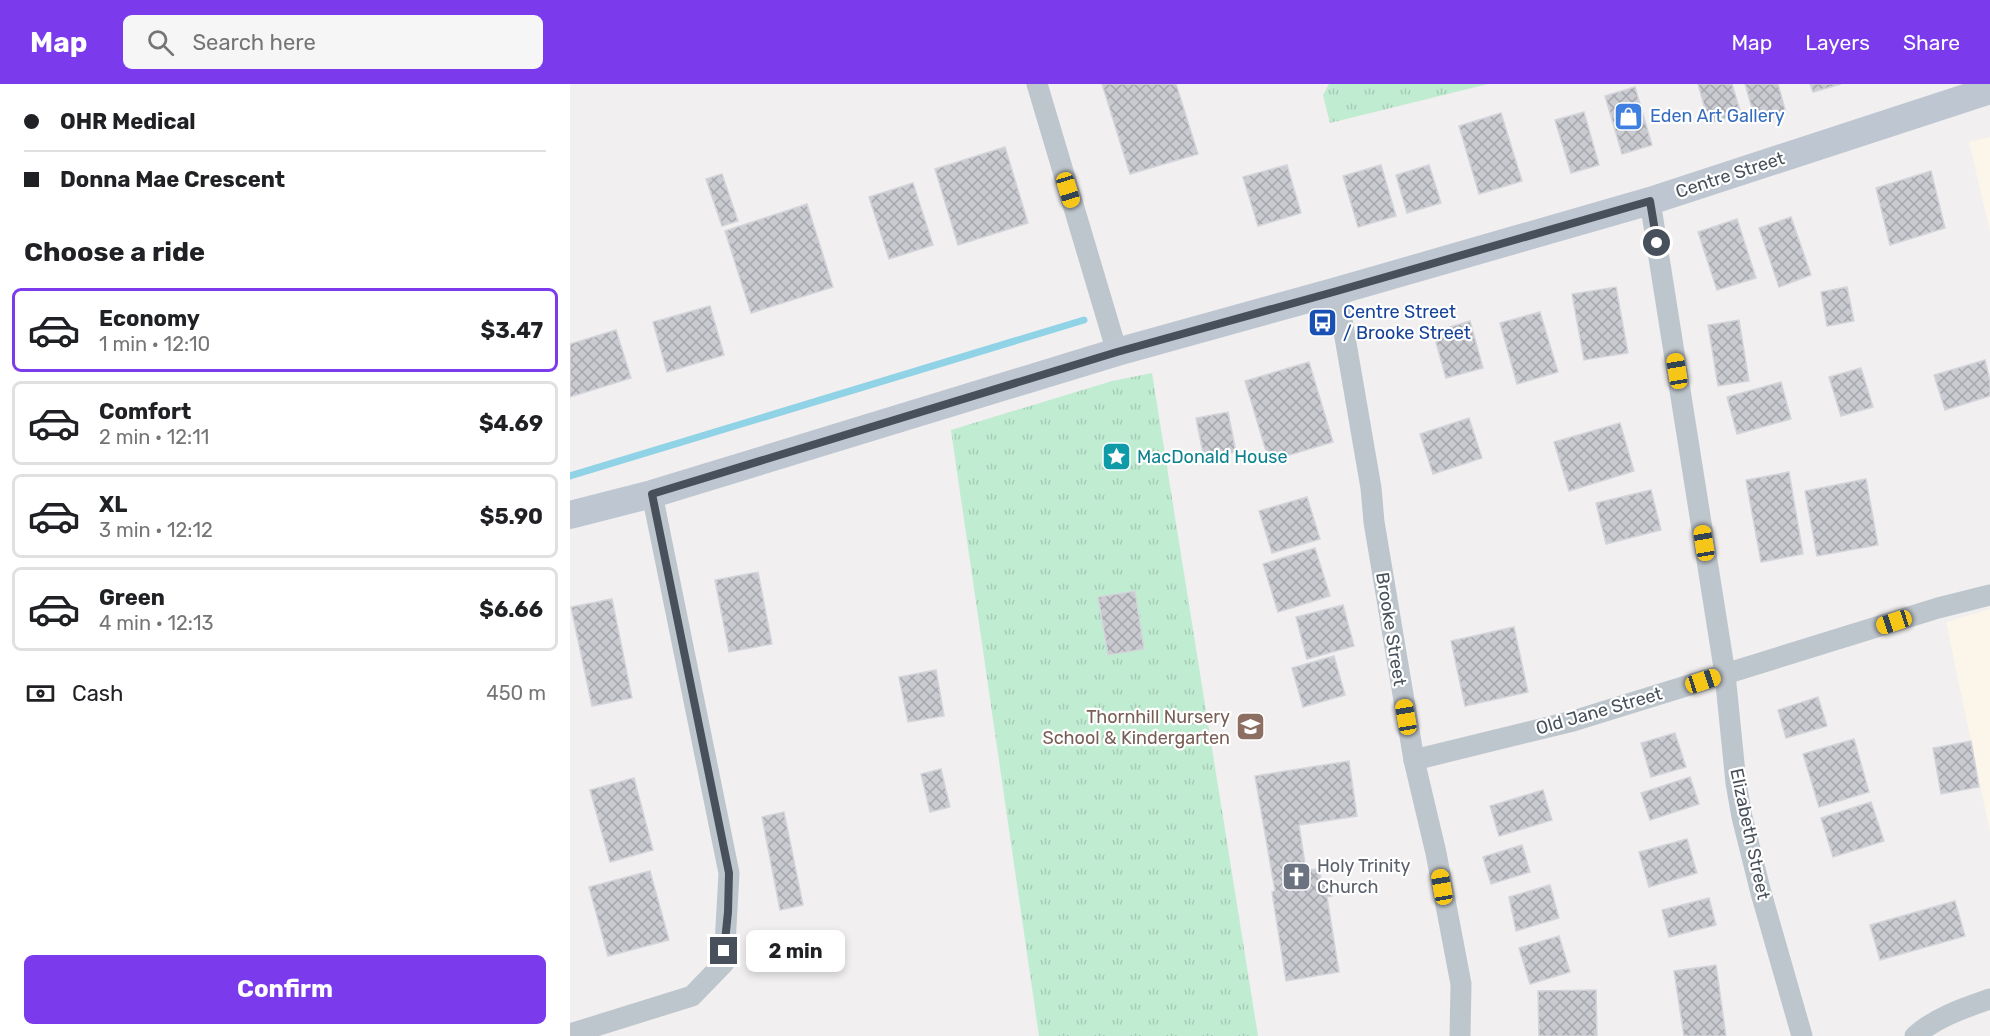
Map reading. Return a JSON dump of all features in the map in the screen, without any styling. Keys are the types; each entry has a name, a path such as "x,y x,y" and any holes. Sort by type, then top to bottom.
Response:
{"main road":[{"name":"Centre Street","path":"570,515 652,494 1117,352 1650,201 1990,90"}],"street":[{"path":"1037,84 1117,352"},
{"name":"Elizabeth Street","path":"1650,201 1725,674 1736,783 1742,817 1773,937 1802,1036"},
{"name":"Brooke Street","path":"1337,291 1414,760 1436,853 1461,984 1460,1036"},
{"path":"570,1034 692,996 724,963 729,873 652,494"},
{"name":"Old Jane Street","path":"1414,760 1573,721 1938,608 1990,595"},
{"path":"1915,1036 1953,1013 1990,999"}],"shaded area":[{"path":"1990,137 1990,232 1969,142"},
{"path":"1990,609 1990,832 1946,622"}],"green space":[{"path":"1329,84 1488,84 1330,123 1323,95"},
{"path":"1152,373 1258,1036 1039,1036 951,430 1112,381"}],"building":[{"path":"1102,84 1176,84 1198,154 1130,174"},
{"path":"1698,84 1732,84 1741,114 1709,123"},
{"path":"1745,84 1778,84 1786,113 1756,122"},
{"path":"1810,84 1841,84 1813,92"},
{"path":"1635,87 1652,145 1622,154 1605,96"},
{"path":"1584,112 1599,165 1571,173 1555,120"},
{"path":"1501,113 1522,181 1479,194 1459,126"},
{"path":"1005,147 1028,223 958,245 935,169"},
{"path":"1287,165 1301,213 1258,226 1243,177"},
{"path":"1381,165 1396,216 1358,227 1343,176"},
{"path":"1429,165 1441,203 1407,213 1396,175"},
{"path":"1931,171 1945,228 1890,245 1876,188"},
{"path":"722,174 738,221 722,226 706,179"},
{"path":"913,183 933,245 889,259 869,197"},
{"path":"807,204 833,287 751,313 725,231"},
{"path":"1791,217 1811,275 1779,287 1759,228"},
{"path":"1737,219 1756,278 1717,290 1698,232"},
{"path":"1616,287 1628,353 1584,360 1572,294"},
{"path":"1847,287 1854,321 1827,326 1821,292"},
{"path":"710,306 724,355 667,372 653,322"},
{"path":"1540,312 1558,372 1517,384 1500,323"},
{"path":"1739,320 1749,381 1718,386 1708,325"},
{"path":"1470,321 1483,368 1446,378 1433,332"},
{"path":"616,330 631,378 570,397 570,344"},
{"path":"1985,360 1990,381 1990,396 1945,410 1934,375"},
{"path":"1309,362 1333,442 1269,461 1245,381"},
{"path":"1861,368 1873,407 1841,416 1829,377"},
{"path":"1781,382 1791,419 1737,434 1727,397"},
{"path":"1228,412 1236,452 1204,458 1196,418"},
{"path":"1469,418 1482,458 1433,474 1420,434"},
{"path":"1620,423 1634,471 1569,491 1554,442"},
{"path":"1789,472 1803,554 1761,562 1746,480"},
{"path":"1866,479 1878,545 1817,556 1805,491"},
{"path":"1651,490 1661,530 1606,544 1596,503"},
{"path":"1307,497 1320,539 1272,553 1259,511"},
{"path":"1315,548 1330,596 1278,612 1263,564"},
{"path":"758,572 772,644 729,652 715,580"},
{"path":"1135,591 1144,649 1108,655 1098,597"},
{"path":"612,599 632,698 592,706 571,607"},
{"path":"1343,605 1354,646 1307,659 1296,617"},
{"path":"1514,627 1528,692 1465,706 1451,641"},
{"path":"1334,656 1345,695 1303,707 1292,668"},
{"path":"936,670 944,716 908,722 899,677"},
{"path":"1818,697 1827,726 1786,738 1778,710"},
{"path":"1675,733 1686,767 1651,777 1641,743"},
{"path":"1854,739 1869,792 1819,807 1803,754"},
{"path":"1971,741 1979,787 1941,794 1933,748"},
{"name":"Holy Trinity Church","path":"1349,761 1357,816 1299,825 1306,870 1319,869 1322,884 1330,884 1332,896 1327,897 1339,972 1286,981 1272,892 1275,891 1255,776"},
{"path":"941,769 950,807 930,812 921,774"},
{"path":"1690,777 1699,804 1650,820 1641,793"},
{"path":"634,778 653,850 610,862 590,790"},
{"path":"1543,790 1552,820 1499,836 1490,806"},
{"path":"1871,802 1884,841 1833,857 1821,818"},
{"path":"784,812 803,905 780,910 762,817"},
{"path":"1687,839 1697,873 1649,887 1639,852"},
{"path":"1522,845 1530,872 1491,884 1483,857"},
{"path":"650,871 669,940 608,956 589,887"},
{"path":"1550,885 1559,918 1516,931 1509,897"},
{"path":"1709,898 1716,925 1669,937 1662,910"},
{"path":"1955,901 1965,936 1880,960 1870,925"},
{"path":"1559,936 1570,972 1530,984 1519,948"},
{"path":"1716,965 1726,1036 1684,1036 1674,971"},
{"path":"1596,990 1597,1036 1539,1036 1538,991"}],"waterway":[{"path":"570,476 1084,320"}],"place":[{"name":"Eden Art Gallery","path":"1629,116"},
{"name":"Centre Street / Brooke Street","path":"1322,322"},
{"name":"MacDonald House","path":"1116,457"},
{"name":"Thornhill Nursery School & Kindergarten","path":"1251,727"},
{"name":"Holy Trinity Church","path":"1296,876"}],"route":[{"path":"724,951 729,873 652,494 1117,352 1650,201 1657,243"}]}
